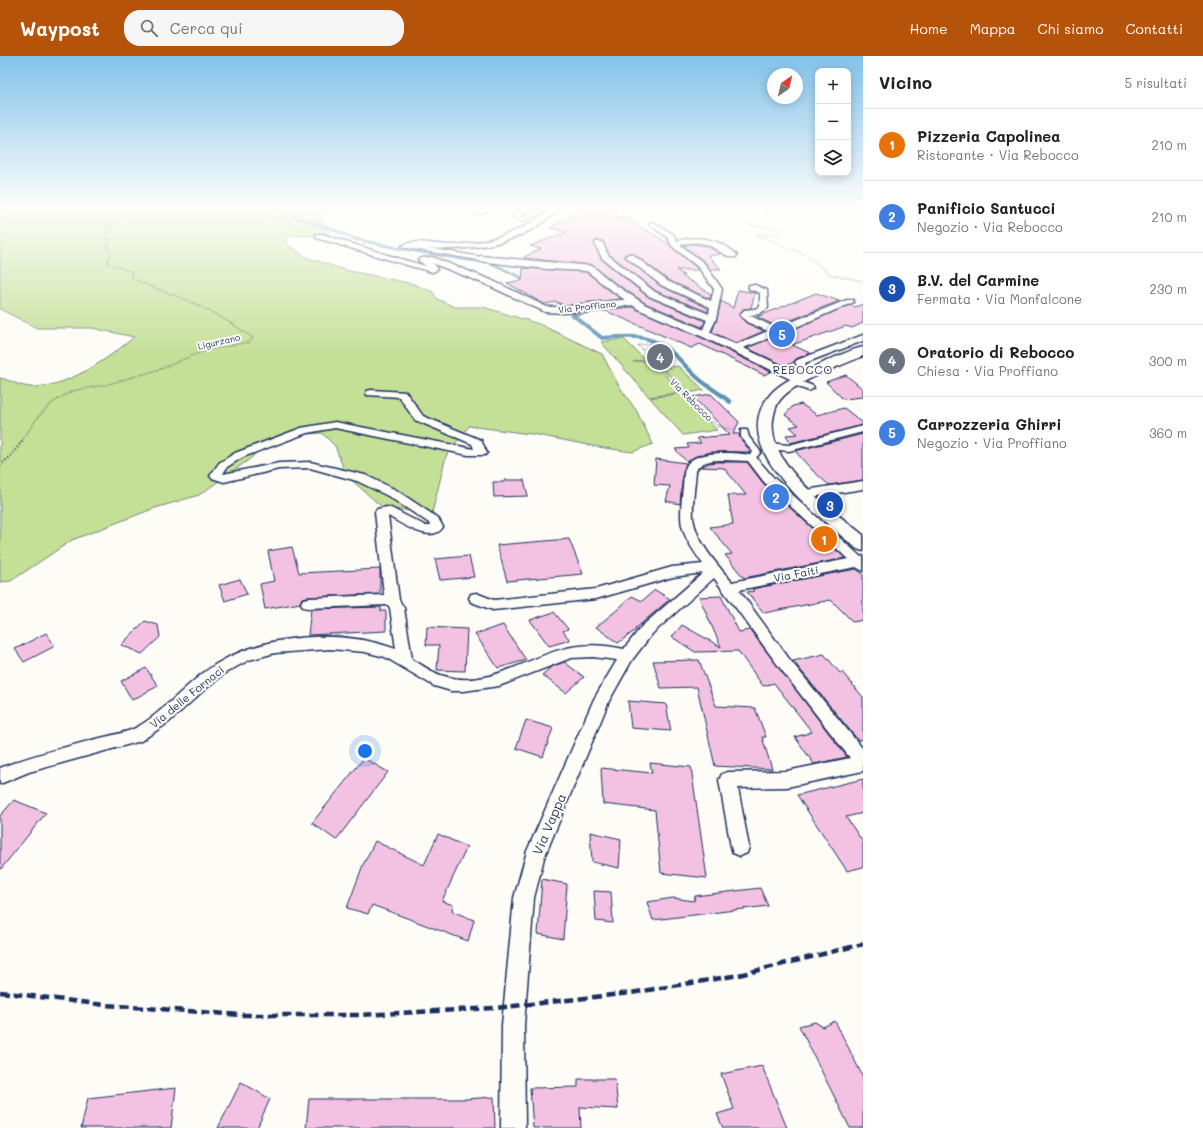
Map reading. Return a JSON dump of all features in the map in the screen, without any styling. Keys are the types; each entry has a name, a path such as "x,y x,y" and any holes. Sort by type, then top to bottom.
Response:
{"main road":[{"path":"863,351 803,381 774,398 767,414 765,430 768,446 783,470 806,494 863,544"}],"street":[{"name":"Via Proffiano","path":"384,257 433,270 432,266 422,260 429,259 488,282 545,309 565,310 589,306 634,302"},
{"name":"Via Proffiano","path":"465,257 481,260 547,266 587,267 634,302 736,348 803,381"},
{"path":"606,257 652,294 712,319"},
{"path":"630,257 664,283 681,292 715,306"},
{"path":"691,257 701,265 718,289 712,319 705,334"},
{"path":"752,287 764,292 764,308 756,312 747,312 744,315 750,320 777,332"},
{"path":"736,348 850,302"},
{"path":"803,381 800,362 863,338"},
{"path":"842,345 863,351"},
{"path":"371,392 402,394 419,418 477,442 481,452 468,452 335,425 305,430 239,455 223,465 216,476 224,478 279,466 310,466 361,478 392,493 434,521 437,528 432,530 424,530 387,511 381,512 392,600 397,608 405,662"},
{"path":"740,848 728,780 787,779 863,763 786,664 729,587 712,567 694,541 687,518 690,468 698,459 713,457 751,458 757,452 745,437 742,429"},
{"path":"768,446 789,448 863,429"},
{"path":"751,458 768,479 862,563"},
{"path":"806,494 863,485"},
{"name":"Via Faiti","path":"729,587 862,563"},
{"path":"476,598 493,605 596,594 645,582 672,572 712,567"},
{"name":"Via Vappa","path":"513,1128 513,1025 524,898 534,858 602,699 627,656 647,630 689,592 707,578 712,567"},
{"path":"308,603 392,600"},
{"name":"Via delle Fornaci","path":"0,776 26,765 135,736 146,730 172,710 206,679 229,663 259,651 301,645 339,642 378,649 405,662 431,679 462,685 499,680 559,656 581,650 610,651 627,656"}],"path":[{"name":"Ligurzano","path":"0,465 10,457 19,446 37,418 52,403 72,391 105,386 161,369 193,355 212,349 249,342 253,338 238,327 195,303 157,287 139,282 132,278 132,272 109,264 107,262 110,257"},
{"path":"810,257 831,275 863,281"},
{"name":"Via Rebocco","path":"651,344 638,345 718,427 742,429"}],"green space":[{"path":"0,257 306,257 345,270 413,284 433,292 437,299 455,307 483,307 539,324 602,354 619,386 636,410 653,444 632,452 538,435 469,426 446,456 432,513 383,508 346,475 335,446 322,433 273,437 250,459 199,495 155,508 72,540 11,581 0,582 0,378 30,387 57,383 71,378 99,363 134,337 92,328 37,328 0,309"},
{"path":"624,339 645,360 633,362 650,360 682,392 649,397 601,342"},
{"path":"678,366 704,390 688,393 662,368"},
{"path":"682,393 717,430 683,435 650,398"}],"building":[{"path":"600,257 648,297 705,321 702,327 647,304 615,283 592,265 524,258"},
{"path":"613,257 626,257 660,286 708,308 708,312 656,291"},
{"path":"638,257 683,257 698,270 676,270 684,275 682,276 711,294 710,299 668,280"},
{"path":"698,257 709,257 721,269 710,269 705,262"},
{"path":"523,268 586,272 621,299 565,306 557,302 544,304 507,283 522,280"},
{"path":"738,290 755,293 751,308 743,309 739,316 746,323 764,331 736,343 712,332 721,301 733,308"},
{"path":"816,293 839,301 776,326 757,317"},
{"path":"863,304 863,323 852,328 846,326 792,345 810,353 785,366 747,348 850,305 855,307"},
{"path":"632,307 700,337 771,372 764,375 700,344 691,348 606,311 576,315 573,313"},
{"path":"846,375 863,389 863,397 843,399 826,382"},
{"path":"711,394 739,422 733,434 739,434 740,438 751,452 711,452 694,457 687,462 675,449 689,448 687,444 701,443 697,438 730,435 693,397"},
{"path":"801,404 817,415 844,408 863,423 863,425 790,443 786,435 798,434 790,427 799,425 785,415 793,406"},
{"path":"863,434 863,480 829,485 812,470 795,451"},
{"path":"656,459 686,463 683,473 680,504 666,501 670,486 654,485"},
{"path":"747,462 763,483 845,558 744,578 725,555 732,554 710,527 733,524 728,495 746,495 724,468 701,467 709,463"},
{"path":"505,480 524,480 528,496 494,497 493,482 505,482"},
{"path":"569,539 583,574 507,581 497,545"},
{"path":"292,547 299,573 380,569 380,594 308,597 302,598 300,603 265,609 260,584 274,581 268,551"},
{"path":"469,556 474,577 440,580 435,559"},
{"path":"856,569 863,574 863,620 853,622 831,600 764,613 747,592 754,591 752,589"},
{"path":"240,579 247,594 225,601 219,585"},
{"path":"655,590 670,599 635,629 636,630 618,643 596,627 632,596 642,601"},
{"path":"721,596 739,632 750,630 847,757 814,764 795,737 812,732 774,683 763,686 738,651 695,652 672,637 682,625 721,647 699,597"},
{"path":"381,607 381,611 386,611 386,631 308,635 311,609"},
{"path":"554,612 568,629 563,631 570,640 549,646 530,620"},
{"path":"145,621 158,625 160,637 142,654 121,645"},
{"path":"503,625 526,660 498,668 475,634"},
{"path":"427,627 467,629 465,671 437,670 439,645 426,645"},
{"path":"46,633 55,646 24,662 15,649"},
{"path":"824,654 840,673 842,672 863,697 863,739 858,740 793,661"},
{"path":"699,660 716,706 755,708 766,737 762,737 772,769 715,766 697,687 661,688 653,661"},
{"path":"564,662 584,677 566,693 542,675 551,667"},
{"path":"146,668 158,686 132,700 121,681"},
{"path":"628,701 666,704 671,731 631,728"},
{"path":"526,720 553,728 543,757 516,748"},
{"path":"364,758 388,772 336,840 312,823"},
{"path":"650,763 691,767 707,878 661,873 655,810 603,804 601,768 652,773"},
{"path":"863,779 863,813 846,817 863,842 863,867 847,871 797,795"},
{"path":"14,800 46,813 0,870 0,816"},
{"path":"590,832 621,839 619,868 592,862"},
{"path":"438,834 467,847 442,901 453,905 452,911 474,920 468,941 372,905 368,914 347,908 363,865 375,841 424,865"},
{"path":"542,879 567,884 563,939 538,934"},
{"path":"760,888 768,906 653,920 647,902 673,898 694,901 695,896"},
{"path":"594,891 611,892 613,923 596,921"},
{"path":"835,1021 863,1077 863,1128 850,1128 799,1026 815,1022 823,1027"},
{"path":"762,1066 787,1128 723,1128 717,1114 734,1109 721,1074"},
{"path":"578,1079 615,1079 618,1109 580,1107 581,1128 533,1128 530,1088 578,1087"},
{"path":"241,1082 270,1099 257,1128 218,1128"},
{"path":"176,1088 171,1128 81,1128 88,1098"},
{"path":"494,1097 495,1128 306,1128 309,1099 466,1099"}],"waterway":[{"path":"450,257 489,262 528,281"},
{"path":"590,272 598,281 624,300"},
{"path":"553,298 565,308"},
{"path":"569,312 602,338 625,336 652,340 660,344 669,350 702,381 730,402"}],"railway":[{"path":"0,992 105,1005 242,1015 360,1015 495,1008 631,993 739,975 863,944"}],"place":[{"name":"Carrozzeria Ghirri","path":"782,334"},
{"name":"Oratorio di Rebocco","path":"660,357"},
{"name":"Panificio Santucci","path":"776,497"},
{"name":"B.V. del Carmine","path":"830,505"},
{"name":"Pizzeria Capolinea","path":"824,539"}],"district":[{"name":"REBOCCO","path":"803,370"}]}
